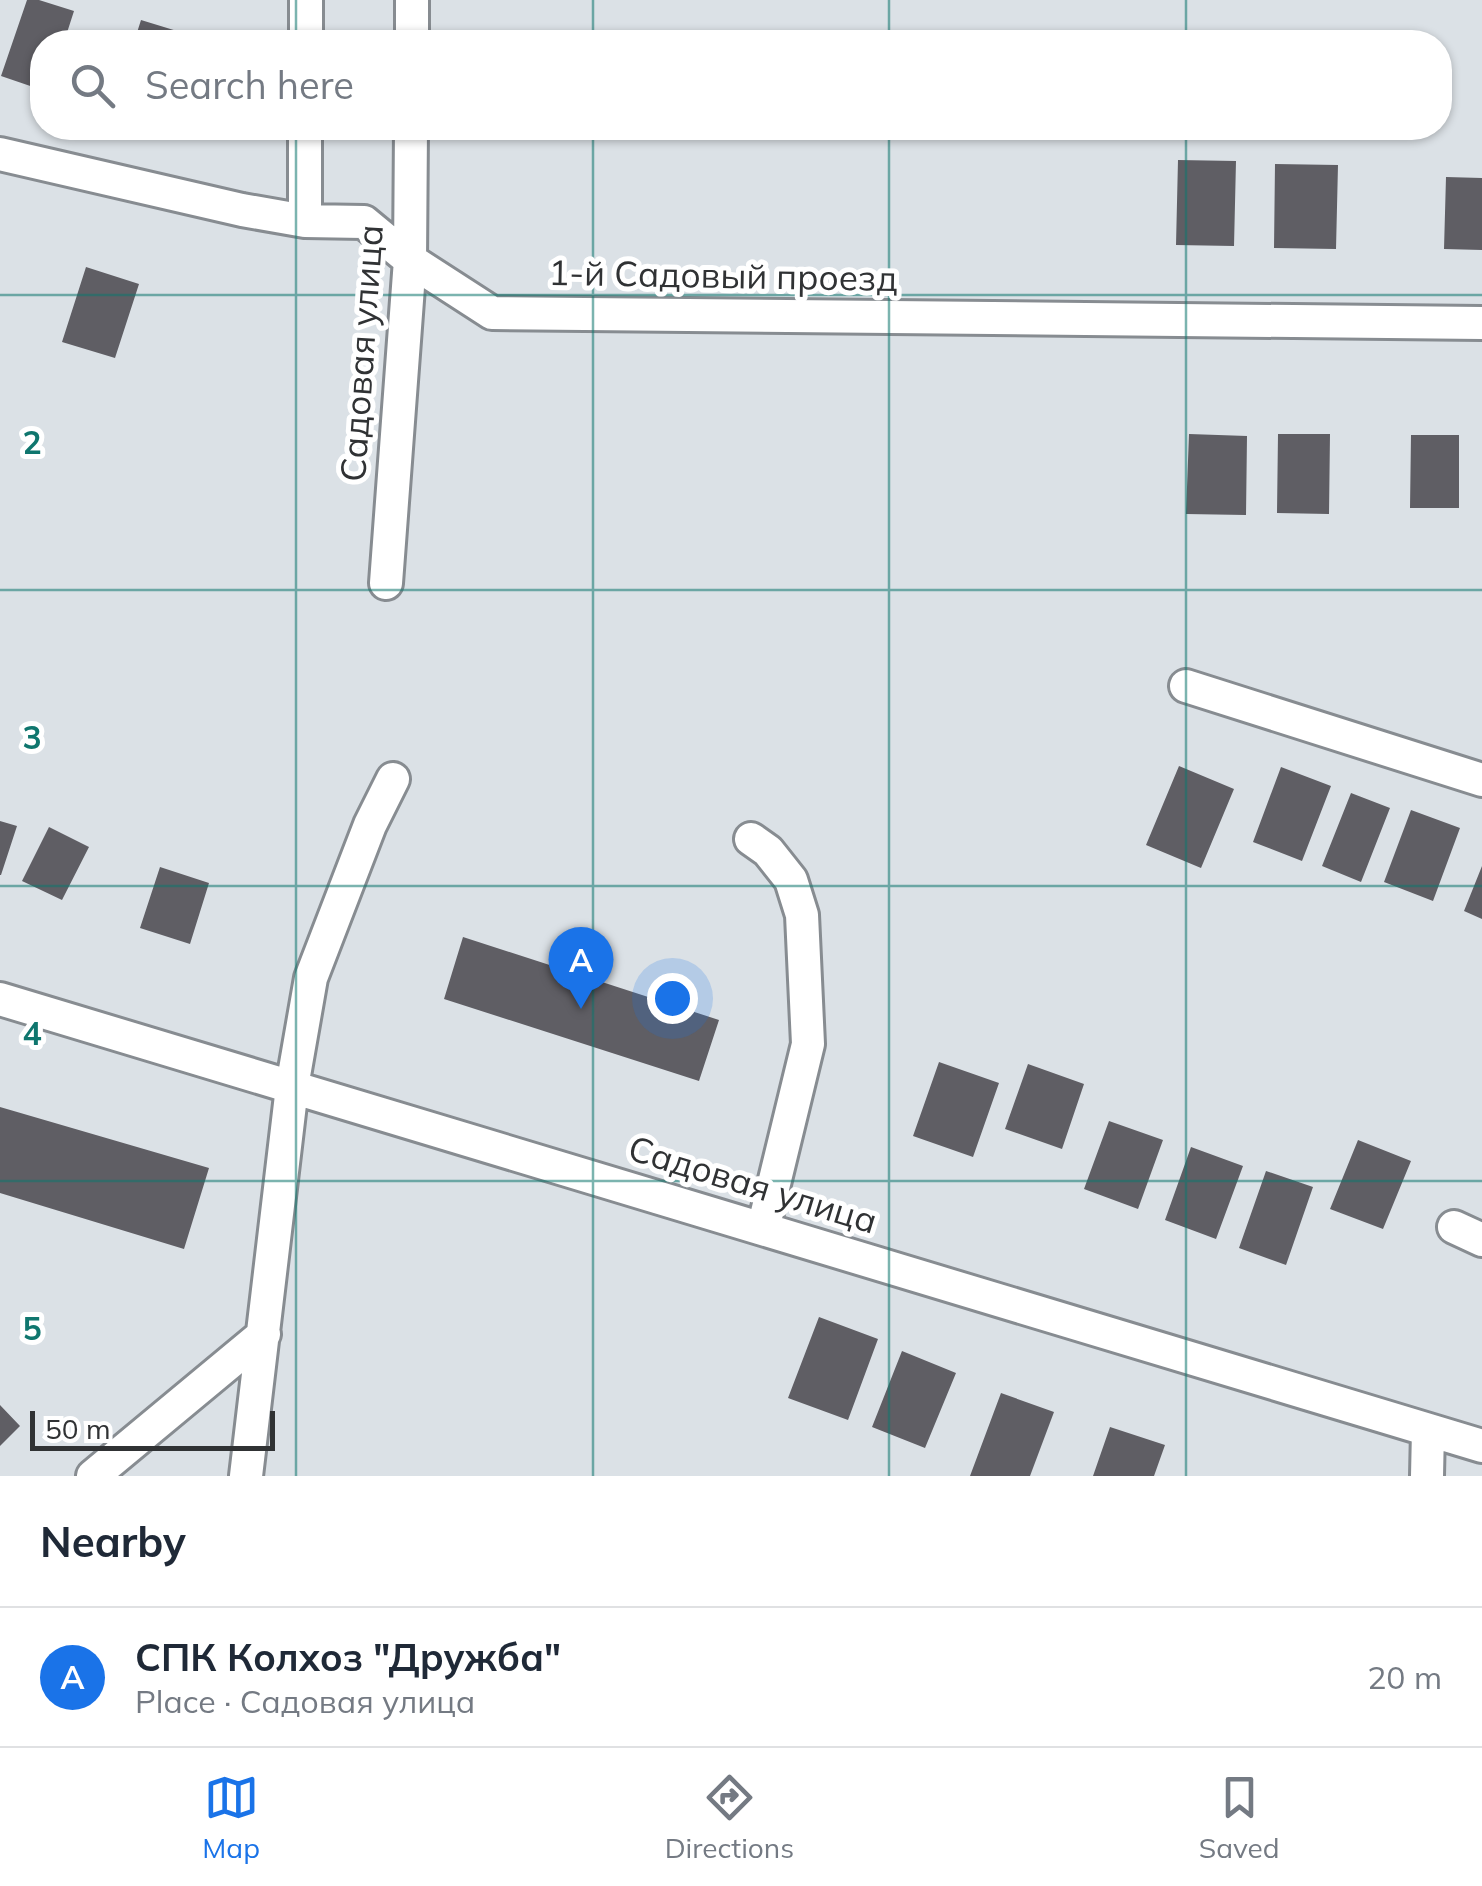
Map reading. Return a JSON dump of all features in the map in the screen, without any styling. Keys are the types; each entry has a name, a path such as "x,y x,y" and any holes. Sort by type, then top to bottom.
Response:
{"street":[{"path":"306,0 306,30"},
{"path":"412,0 412,30"},
{"path":"304,221 305,140"},
{"name":"Садовая улица","path":"386,583 410,260 411,140"},
{"name":"1-й Садовый проезд","path":"0,154 242,210 304,221 364,222 410,260 492,313 1482,323"},
{"path":"1186,686 1482,780"},
{"path":"246,1476 292,1088 311,978 370,825 393,779"},
{"path":"751,839 768,851 791,880 802,914 808,1044 764,1229"},
{"name":"Садовая улица","path":"0,1000 1482,1446"},
{"path":"93,1476 264,1334"},
{"path":"1426,1476 1428,1430"}],"building":[{"path":"27,0 74,11 68,30 30,30 30,86 1,76"},
{"path":"141,20 174,30 138,30"},
{"path":"1178,160 1236,161 1234,246 1176,245"},
{"path":"1275,164 1338,165 1336,249 1274,248"},
{"path":"1446,177 1482,178 1482,250 1444,249"},
{"path":"86,267 139,284 115,358 62,342"},
{"path":"1189,434 1247,436 1246,515 1186,514"},
{"path":"1278,434 1330,434 1329,514 1277,513"},
{"path":"1411,435 1459,435 1459,508 1410,508"},
{"path":"1179,766 1234,789 1201,868 1146,845"},
{"path":"1281,767 1331,786 1302,861 1253,842"},
{"path":"1351,793 1390,808 1361,882 1322,866"},
{"path":"1411,810 1460,828 1433,901 1384,882"},
{"path":"0,821 17,826 1,875 0,875"},
{"path":"49,827 89,847 62,900 22,881"},
{"path":"1482,866 1482,919 1464,911"},
{"path":"160,867 209,883 190,944 140,928"},
{"path":"463,937 719,1020 699,1081 444,999"},
{"path":"939,1062 999,1083 973,1157 913,1136"},
{"path":"1028,1064 1084,1084 1062,1149 1005,1129"},
{"path":"0,1107 209,1168 184,1249 0,1193"},
{"path":"1109,1121 1163,1140 1138,1209 1084,1189"},
{"path":"1358,1140 1411,1161 1383,1229 1330,1209"},
{"path":"1191,1147 1243,1166 1216,1239 1165,1220"},
{"path":"1266,1171 1313,1187 1286,1265 1239,1248"},
{"path":"819,1317 878,1339 848,1420 788,1398"},
{"path":"902,1351 956,1373 925,1448 872,1427"},
{"path":"1001,1393 1054,1412 1030,1476 970,1476"},
{"path":"0,1405 20,1426 0,1446"},
{"path":"1110,1427 1165,1445 1154,1476 1093,1476"}],"place":[{"name":"СПК Колхоз \"Дружба\"","path":"581,1009"}]}
